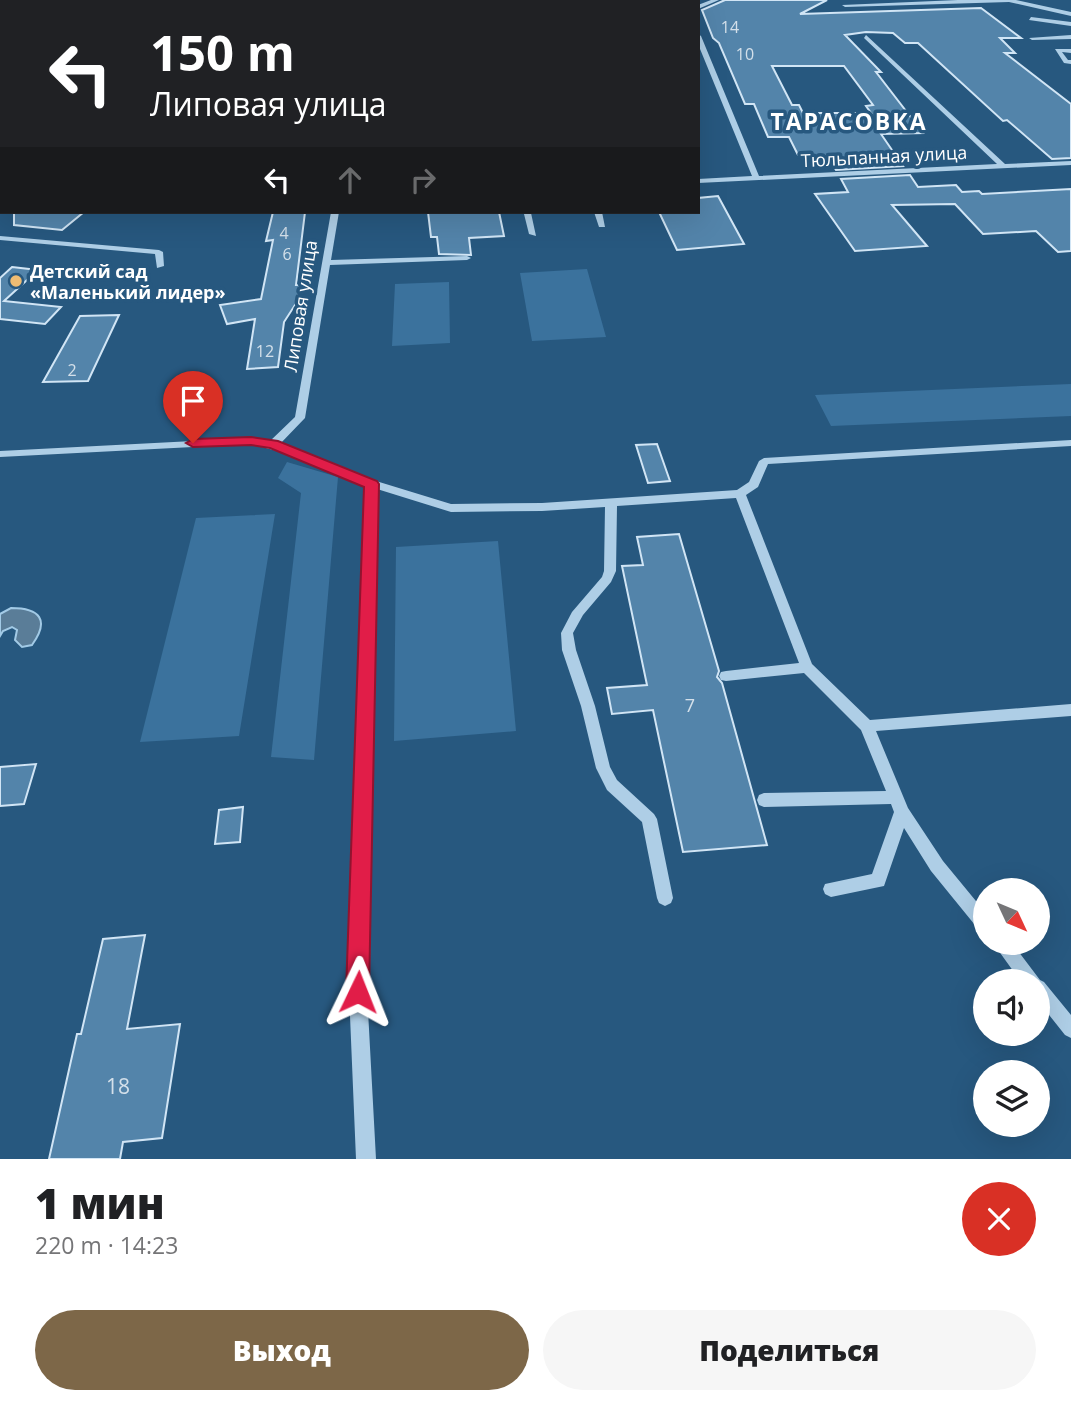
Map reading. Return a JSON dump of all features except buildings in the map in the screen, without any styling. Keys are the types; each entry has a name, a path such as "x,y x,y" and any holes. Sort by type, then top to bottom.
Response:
{"street":[{"path":"845,5 1009,0 1071,14"},
{"path":"1031,19 1071,24"},
{"path":"866,37 1003,166"},
{"path":"1032,38 1071,37"},
{"path":"700,41 756,178"},
{"path":"1071,51 1058,50 1066,61 1071,62"},
{"name":"Тюльпанная улица","path":"700,181 1071,163"},
{"name":"Липовая улица","path":"303,406 335,214"},
{"path":"527,214 533,234"},
{"path":"598,214 601,226"},
{"path":"0,238 159,252 160,266"},
{"path":"328,263 467,258"},
{"path":"273,444 300,418 303,406"},
{"path":"0,454 251,441 273,444 372,484 451,508 512,509 740,494 754,484 764,461 1071,443"},
{"path":"366,1159 358,992 372,484"},
{"path":"740,494 807,667 867,726 899,804 937,866 973,910"},
{"path":"611,504 610,571 607,579 578,612 567,633 569,650 589,706 603,768 612,785 649,819 665,898"},
{"path":"726,676 807,667"},
{"path":"867,726 1071,710"},
{"path":"765,800 899,804"},
{"path":"831,888 878,881 899,804"},
{"path":"1050,1003 1071,1029"}],"shaded area":[{"path":"587,269 606,337 532,341 520,273"},
{"path":"449,282 450,343 392,346 395,284"},
{"path":"1071,384 1071,416 831,426 815,395"},
{"path":"287,462 338,477 314,760 271,757 301,493 278,478"},
{"path":"275,514 239,736 140,742 196,518"},
{"path":"498,541 516,731 394,741 396,547"},
{"path":"11,608 29,610 39,617 40,629 32,645 22,647 15,640 17,630 12,627 3,631 0,636 0,614"}],"place":[{"name":"Детский сад «Маленький лидер»","path":"16,281"}],"district":[{"name":"ТАРАСОВКА","path":"849,121"}],"route":[{"path":"193,443 251,441 273,444 372,484 358,992"}]}
